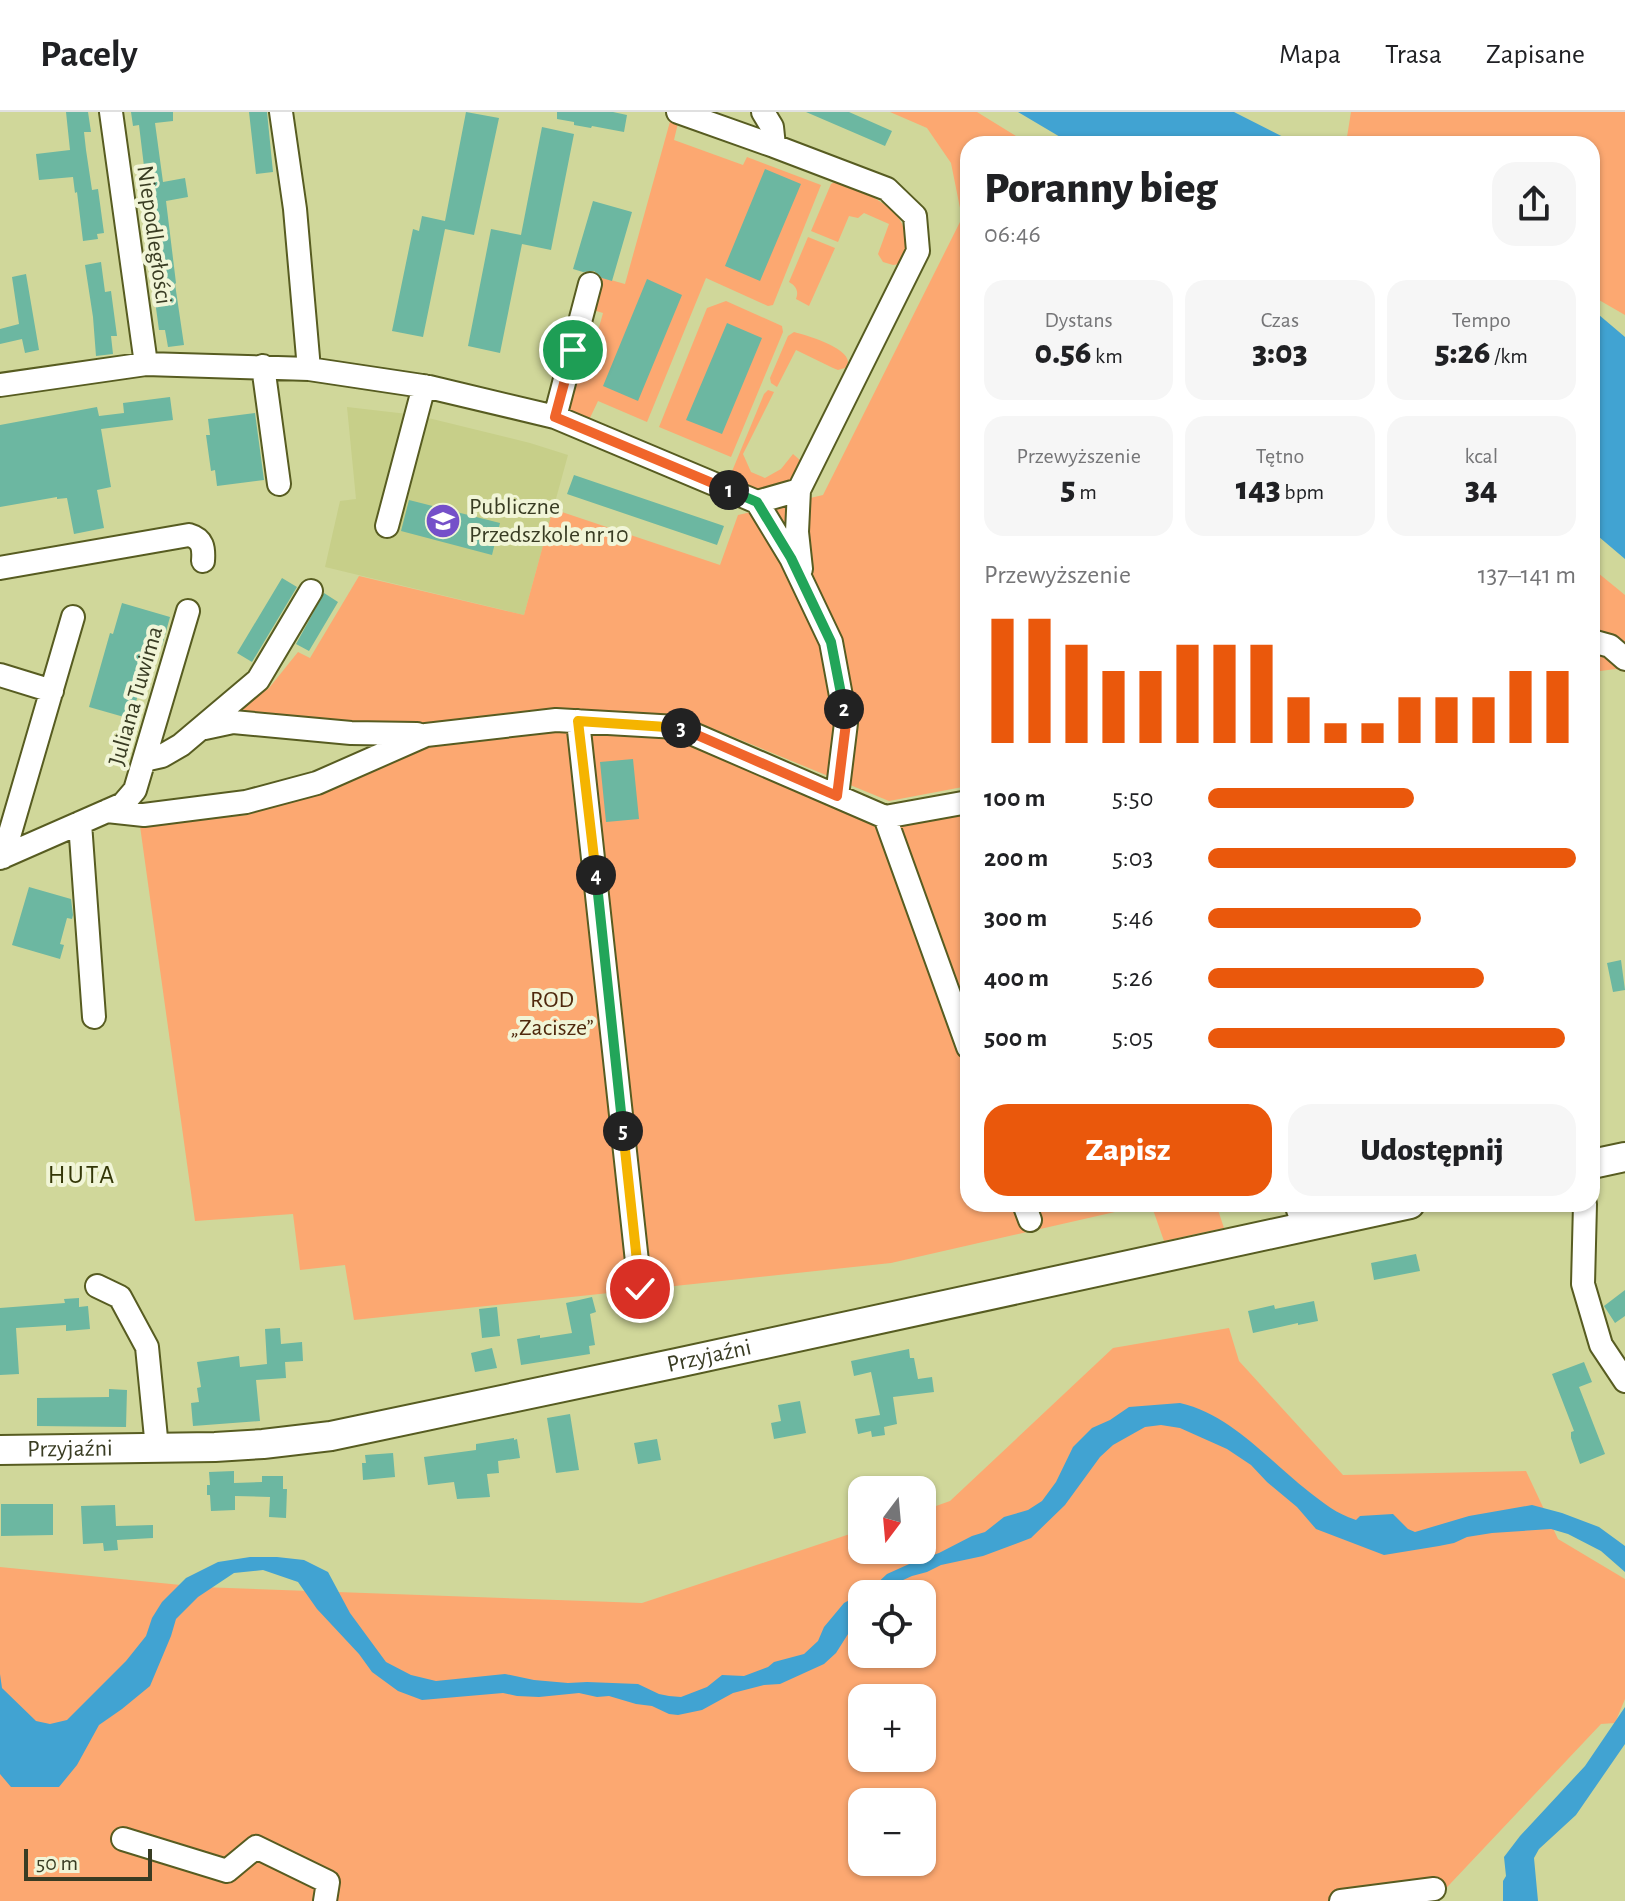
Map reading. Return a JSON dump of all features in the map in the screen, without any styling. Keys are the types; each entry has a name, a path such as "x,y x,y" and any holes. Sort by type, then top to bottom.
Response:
{"main road":[{"path":"1600,1162 1625,1157"},
{"name":"Przyjaźni","path":"0,1450 263,1444 331,1436 1300,1215 1330,1212"}],"street":[{"name":"Niepodległości","path":"111,112 146,364"},
{"path":"281,112 295,209 309,369"},
{"path":"678,112 887,189 915,216 918,251 799,490 797,532 802,581"},
{"path":"763,112 772,127 774,146"},
{"path":"555,417 590,284"},
{"path":"0,385 146,364 309,369 424,386 555,417 757,502 791,558 831,642 846,723 837,796"},
{"path":"263,366 279,484"},
{"path":"387,526 424,386"},
{"path":"757,502 799,490"},
{"path":"0,568 189,535 197,537 202,544 203,561"},
{"path":"144,760 162,756 181,745 258,680 311,591"},
{"name":"Juliana Tuwima","path":"2,858 123,804 135,790 188,611"},
{"name":"Juliana Tuwima","path":"2,858 73,617"},
{"path":"1600,643 1610,646 1625,659"},
{"path":"0,675 52,691"},
{"path":"200,730 233,722 351,733 426,735 556,720 677,727 885,817 960,803"},
{"path":"578,721 640,1289"},
{"path":"107,811 144,815 246,802 317,783 426,735"},
{"path":"885,817 960,1025"},
{"path":"80,823 94,1017"},
{"path":"1585,1212 1583,1284 1601,1345 1625,1381"},
{"path":"97,1286 120,1297 147,1347 157,1448"},
{"path":"123,1839 227,1871 256,1847 328,1882 325,1901"},
{"path":"1341,1901 1434,1889"}],"shaded area":[{"name":"Publiczne Przedszkole nr 10","path":"347,407 416,415 568,455 524,615 325,567 340,501 356,499"}],"green space":[{"path":"890,112 977,112 1016,136 960,136 960,208 951,163 927,128"},
{"path":"1351,112 1625,112 1625,315 1600,301 1600,136 1347,136"},
{"path":"671,118 678,123 674,140 743,165 747,157 821,185 773,305 768,306 706,278 647,422 598,401 589,420 565,410 572,371 586,374 603,313 590,309 600,277 625,284"},
{"path":"838,180 880,201 900,220 905,232 905,247 900,264 883,262 878,254 889,224 864,213 858,218 849,216 838,242 811,231 831,184"},
{"path":"960,222 960,788 889,801 680,715 555,709 424,726 234,713 269,688 298,652 310,658 359,576 524,615 553,509 720,565 738,515 823,495"},
{"path":"808,237 835,248 809,306 796,299 796,289 789,282"},
{"path":"726,301 782,326 783,332 731,457 659,427 707,308"},
{"path":"794,332 841,351 848,362 845,368 838,370 796,350 777,387 771,383 770,378 788,336"},
{"path":"768,390 774,392 743,454 751,472 765,478 781,469 793,454 801,461 794,477 784,485 753,491 728,481"},
{"path":"1600,575 1625,595 1625,672 1616,669 1600,671"},
{"name":"ROD „Zacisze”","path":"558,728 676,737 886,826 960,813 960,1212 1115,1212 891,1263 354,1320 345,1265 300,1270 293,1214 195,1221 140,826 247,815 323,791 431,744"},
{"path":"1154,1212 1219,1212 1224,1228 1164,1241"},
{"path":"1229,1328 1239,1361 1343,1475 1526,1471 1558,1539 1625,1579 1625,1699 1615,1723 1601,1724 1434,1901 0,1901 0,1567 201,1587 642,1603 848,1535 848,1564 936,1564 936,1506 950,1501 1113,1348"}],"water":[{"path":"1018,112 1234,112 1281,136 1058,136"},
{"path":"1600,316 1625,337 1625,559 1600,538"},
{"path":"1180,1403 1216,1417 1330,1508 1356,1520 1360,1516 1393,1514 1415,1532 1469,1516 1532,1505 1562,1513 1599,1527 1625,1546 1625,1572 1601,1551 1551,1529 1492,1533 1384,1555 1316,1529 1251,1465 1227,1449 1180,1428 1161,1425 1145,1427 1113,1445 1100,1457 1065,1505 1031,1538 983,1556 941,1565 903,1580 881,1580 909,1564 936,1564 936,1554 985,1532 1004,1517 1028,1510 1042,1501 1056,1482 1073,1447 1092,1428 1129,1407"},
{"path":"277,1557 304,1560 328,1572 350,1613 386,1662 411,1675 436,1681 505,1674 568,1683 638,1684 659,1694 681,1697 707,1687 722,1675 744,1676 774,1662 804,1654 818,1641 824,1627 848,1601 848,1634 836,1653 824,1664 780,1684 733,1693 702,1710 678,1715 609,1696 579,1693 539,1697 503,1693 422,1700 398,1691 372,1672 317,1609 298,1582 263,1570 234,1573 198,1597 176,1619 150,1686 99,1725 77,1765 59,1787 11,1787 0,1774 0,1674 2,1688 36,1721 50,1724 67,1720 126,1661 146,1636 162,1602 186,1578 218,1562"},
{"path":"1625,1707 1625,1744 1576,1815 1539,1849 1534,1858 1538,1901 1503,1901 1506,1876 1504,1857 1585,1766"}],"building":[{"path":"66,112 88,112 91,132 84,132 86,150 92,190 98,189 104,233 97,234 98,239 83,241 73,177 39,180 36,154 70,150"},
{"path":"131,112 173,112 173,121 155,123 163,182 185,178 188,197 166,201 184,345 168,347 165,330 159,330 153,286 160,285 152,228 146,228 143,206 140,183 146,183 139,125 133,126"},
{"path":"249,112 267,112 273,172 256,174"},
{"path":"466,112 499,118 474,235 445,229 423,337 392,331 413,229 419,231 422,216 445,221"},
{"path":"557,112 627,115 624,132 574,125 574,122 557,119"},
{"path":"806,112 849,112 892,131 885,146"},
{"path":"542,127 574,134 551,250 522,244 500,353 468,346 491,229 521,235"},
{"path":"765,169 801,184 760,281 725,266"},
{"path":"593,201 632,212 612,281 594,271 573,269"},
{"path":"101,262 105,292 111,291 117,336 111,336 113,354 96,356 85,265"},
{"path":"26,274 39,350 25,353 22,339 0,344 0,329 19,324 12,277"},
{"path":"647,279 682,295 638,401 603,386"},
{"path":"727,323 762,338 722,434 686,420"},
{"path":"170,397 173,420 101,429 111,487 97,490 104,528 74,534 67,498 0,507 0,425 97,407 99,416 124,413 123,403"},
{"path":"255,413 264,480 217,486 215,470 211,471 206,435 210,435 208,419"},
{"path":"574,475 724,526 717,545 567,494"},
{"path":"409,500 500,523 492,555 401,531"},
{"path":"282,578 297,587 252,662 237,653"},
{"path":"324,593 338,602 309,651 296,644"},
{"path":"122,603 170,617 162,646 153,643 131,719 89,707"},
{"path":"633,759 639,819 606,822 600,762"},
{"path":"29,887 71,899 73,915 72,919 67,918 60,944 64,945 60,959 12,945"},
{"path":"1621,960 1625,990 1613,992 1607,963"},
{"path":"1416,1254 1420,1271 1374,1280 1371,1263"},
{"path":"1625,1290 1625,1316 1615,1323 1604,1306"},
{"path":"592,1297 596,1312 590,1314 595,1345 589,1346 590,1354 521,1365 517,1339 572,1333 566,1303"},
{"path":"79,1298 79,1307 88,1306 90,1329 66,1331 66,1325 16,1328 19,1374 0,1375 0,1308 65,1303 64,1299"},
{"path":"1314,1301 1318,1321 1253,1333 1248,1311"},
{"path":"497,1307 500,1336 482,1338 479,1309"},
{"path":"280,1328 281,1344 302,1342 303,1361 285,1362 286,1378 256,1380 260,1421 193,1426 191,1403 199,1402 197,1388 201,1387 197,1362 239,1356 240,1367 267,1364 265,1329"},
{"path":"492,1348 497,1368 475,1372 471,1353"},
{"path":"909,1349 918,1379 932,1377 934,1392 893,1397 897,1424 884,1427 885,1435 872,1437 871,1431 858,1434 855,1419 880,1415 871,1372 854,1376 851,1361"},
{"path":"1584,1362 1592,1382 1579,1387 1605,1454 1580,1464 1571,1438 1574,1431 1552,1374"},
{"path":"109,1389 127,1390 126,1427 37,1426 37,1398 109,1397"},
{"path":"800,1401 806,1433 774,1439 771,1423 781,1421 778,1405"},
{"path":"570,1414 579,1470 556,1473 547,1418"},
{"path":"517,1439 520,1458 498,1461 499,1473 487,1474 490,1497 457,1499 454,1482 428,1485 424,1457 476,1450 476,1444"},
{"path":"657,1439 661,1460 638,1464 634,1443"},
{"path":"393,1453 395,1477 363,1480 365,1455"},
{"path":"234,1471 234,1483 262,1482 262,1476 283,1476 283,1489 287,1489 286,1518 269,1517 270,1497 235,1496 235,1510 211,1511 210,1495 207,1495 209,1472"},
{"path":"1,1504 53,1504 53,1535 1,1536"},
{"path":"115,1505 116,1526 153,1525 153,1538 117,1540 118,1550 104,1551 103,1543 83,1544 81,1506"}],"place":[{"name":"Publiczne Przedszkole nr 10","path":"443,521"}],"district":[{"name":"HUTA","path":"82,1175"}],"route":[{"path":"573,350 555,417 757,502 791,558 831,642 846,723 837,796 677,727 578,721 640,1289"}]}
